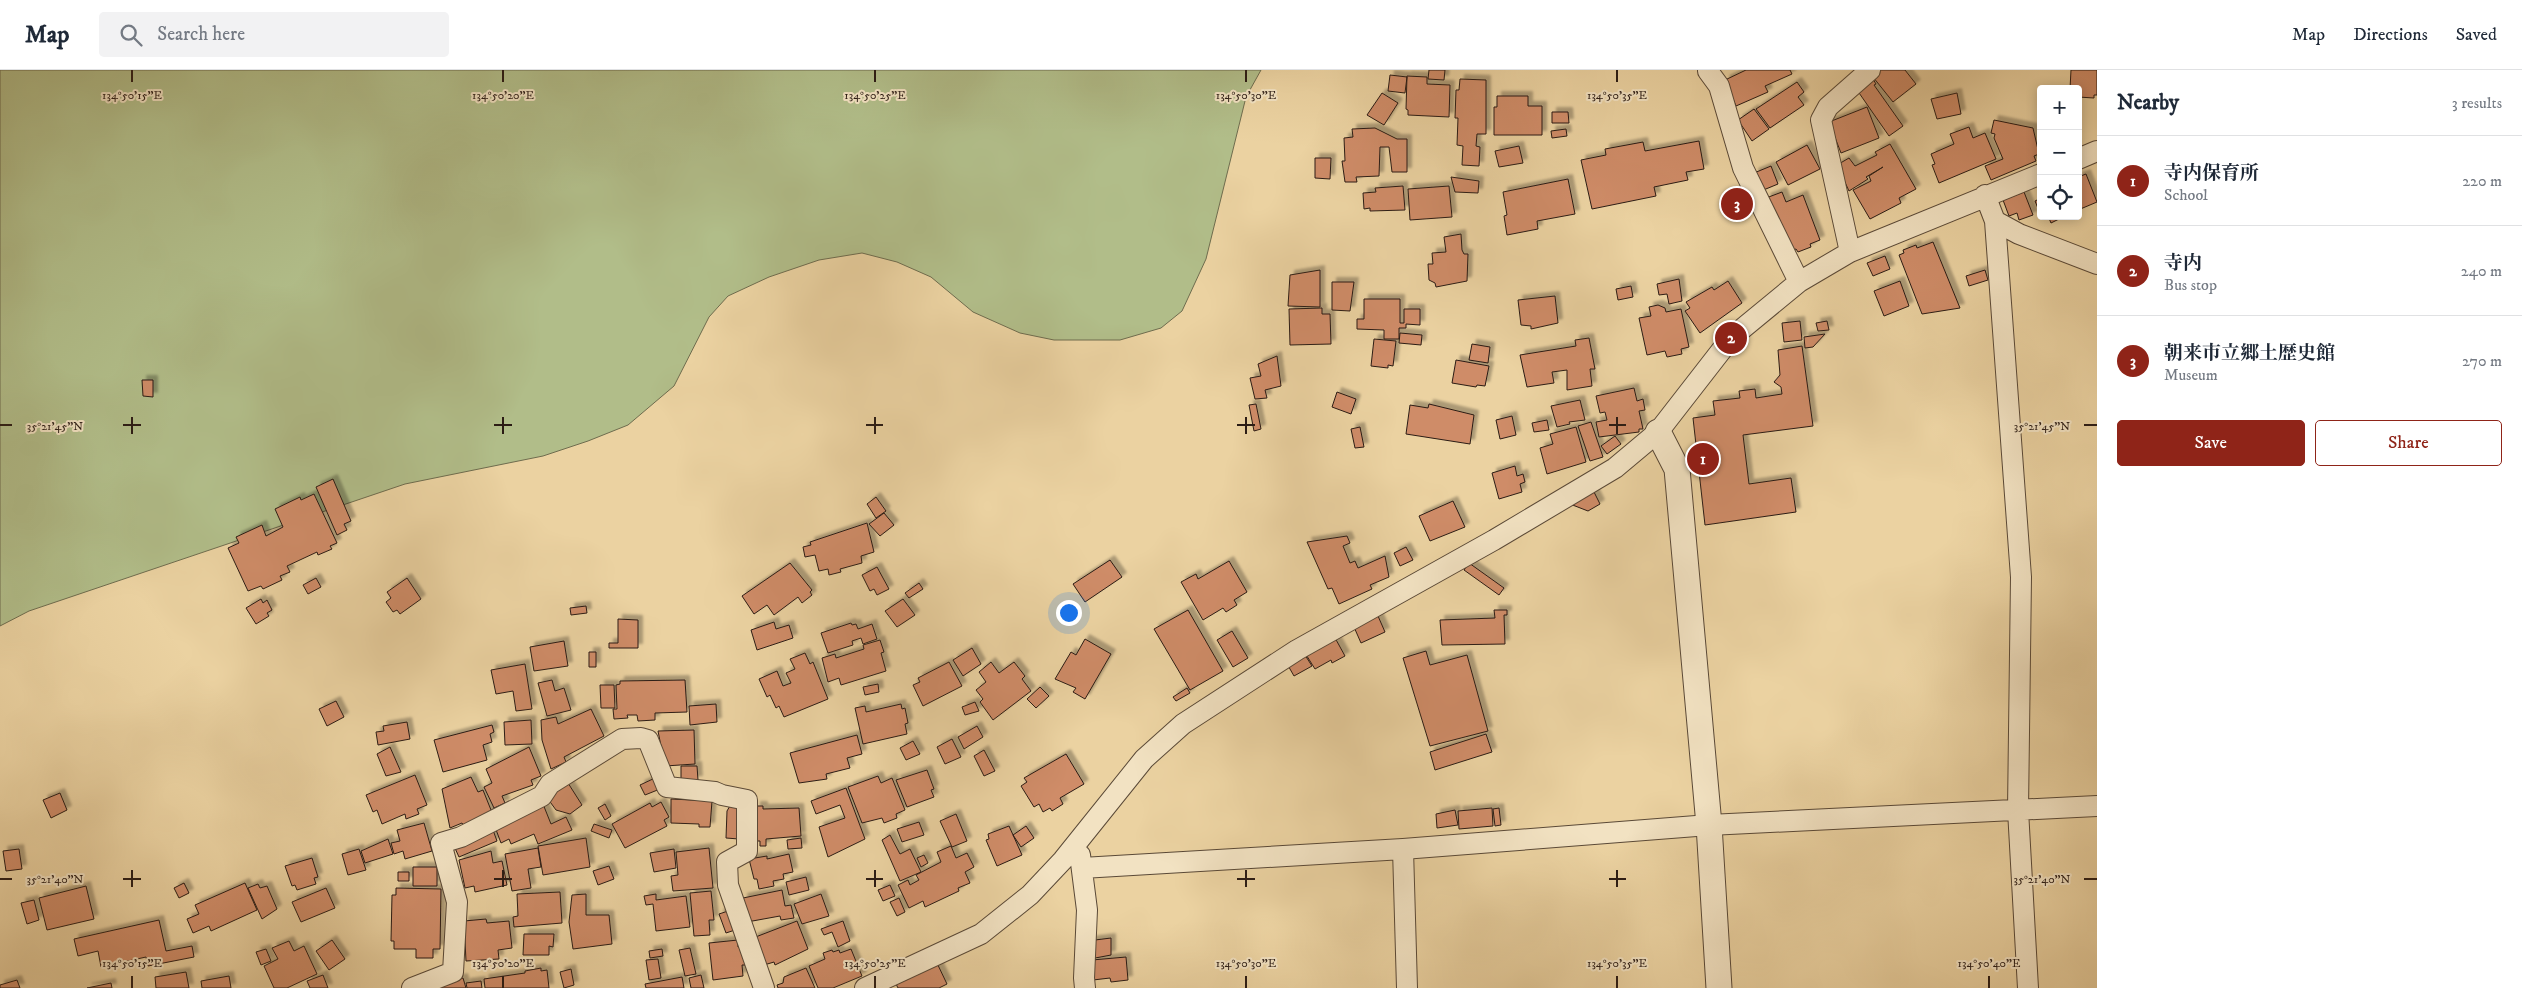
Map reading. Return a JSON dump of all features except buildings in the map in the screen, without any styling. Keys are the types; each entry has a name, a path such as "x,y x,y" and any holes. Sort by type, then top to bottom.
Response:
{"street":[{"path":"1850,252 1821,120 1828,107 1870,70"},
{"path":"1708,71 1719,86 1744,168 1799,282"},
{"path":"2082,157 2097,151"},
{"path":"865,988 980,934 1030,895 1078,841 1144,759 1183,724 1297,650 1494,540 1615,468 1658,432 1731,338 1799,282 1850,252 2038,175"},
{"path":"1985,196 1995,221 2021,577 2018,810 2028,988"},
{"path":"1995,221 2019,234 2097,264"},
{"path":"1658,432 1677,469 1709,825 1719,988"},
{"path":"412,988 453,972 457,902 441,843 461,837 542,796 550,784 622,739 642,738 648,740 667,787 715,792 722,796 747,800 747,851 727,862 728,885 764,988"},
{"path":"1082,868 1403,849 1709,825 2097,806"},
{"path":"1078,841 1087,910 1085,988"},
{"path":"1403,849 1408,988"}],"green space":[{"path":"0,70 1261,70 1246,97 1206,259 1182,311 1161,328 1120,340 1054,340 1020,333 973,312 931,277 897,262 862,253 819,260 769,277 728,296 709,317 674,386 628,425 543,456 405,484 29,611 0,626"}],"place":[{"name":"朝来市立郷土歴史館","path":"1737,204"},
{"name":"寺内","path":"1731,338"},
{"name":"寺内保育所","path":"1703,459"}]}
